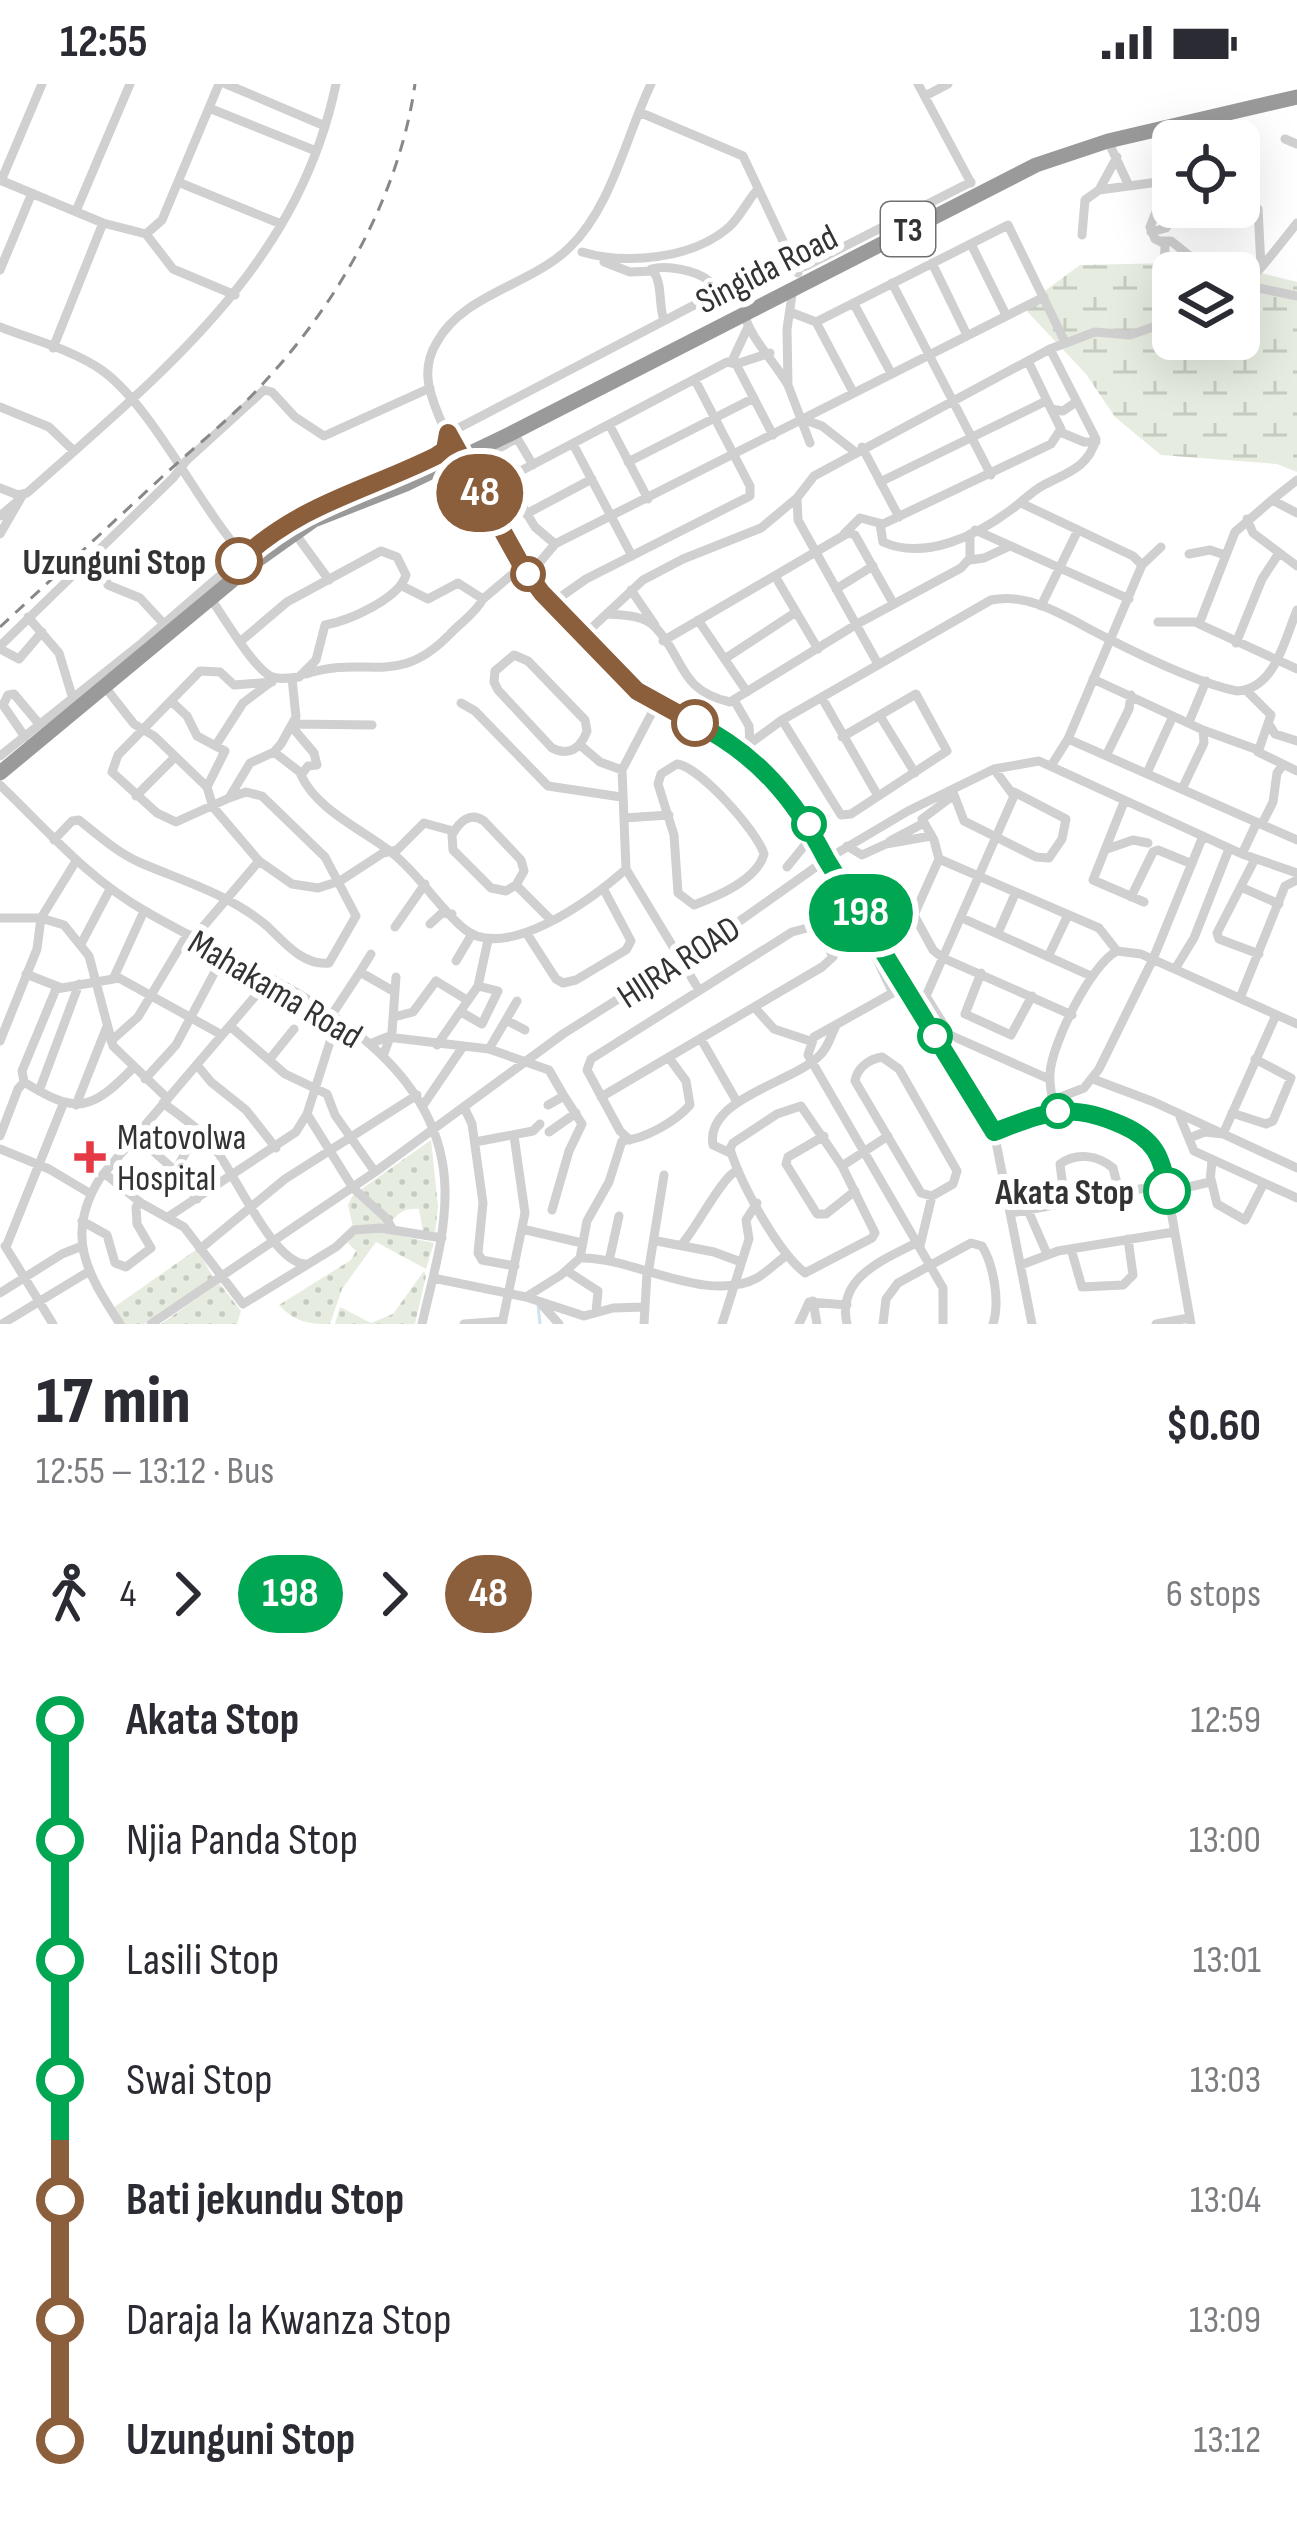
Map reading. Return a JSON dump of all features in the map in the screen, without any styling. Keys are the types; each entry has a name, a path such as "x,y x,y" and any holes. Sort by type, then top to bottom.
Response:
{"highway":[{"name":"Singida Road","path":"1197,120 1289,93"},
{"name":"Singida Road","path":"0,765 105,687 294,532 346,505 462,461 750,316 798,280 974,188 1036,164 1152,131"},
{"name":"Singida Road","path":"0,765 303,519 462,461"}],"street":[{"path":"42,84 1,180 103,224 146,234 172,269 235,295"},
{"path":"76,211 130,84"},
{"path":"146,234 162,220 222,84 325,126"},
{"path":"0,516 190,346 235,295 302,188 336,84"},
{"path":"651,84 602,200 569,248 446,327 430,358 430,388 462,461 525,570 552,603 622,678 656,703 746,747 814,834 994,1132 1032,1324"},
{"path":"918,84 974,188"},
{"path":"925,96 941,86"},
{"path":"209,108 316,151"},
{"path":"639,112 737,152 748,161 798,280 790,312 788,385"},
{"path":"1285,139 1297,144"},
{"path":"1108,141 1130,186"},
{"path":"1082,235 1084,200 1099,190 1118,158"},
{"path":"178,182 281,224"},
{"path":"1099,190 1152,183"},
{"path":"582,252 633,260 692,247 729,227 758,189"},
{"path":"0,270 32,193"},
{"path":"1261,266 1297,223"},
{"path":"53,349 103,224"},
{"path":"816,322 1008,225 1065,342"},
{"path":"1154,228 1165,252"},
{"path":"1155,236 1166,228"},
{"path":"1259,228 1261,266"},
{"path":"1155,236 1186,252"},
{"path":"971,244 1006,316"},
{"path":"569,248 625,271 668,266 709,281"},
{"path":"932,263 967,335"},
{"path":"448,433 773,264 798,280"},
{"path":"651,269 658,278 664,320"},
{"path":"892,283 991,475"},
{"path":"1260,289 1297,296"},
{"path":"53,840 72,820 80,820 124,854 224,899 300,955 323,964 334,959 355,920 340,880 325,857 262,796 246,792 176,821 136,796 111,770 118,755 192,676 206,669 220,672 234,685 333,667 392,668 417,662 432,654 483,599 555,544 1044,297"},
{"path":"854,304 891,374"},
{"path":"790,312 816,322 853,392"},
{"path":"750,316 788,385 810,443"},
{"path":"750,316 734,363 773,436"},
{"path":"0,327 97,368 130,400 214,522 244,556"},
{"path":"583,636 631,590 669,565 761,528 797,498 814,476 841,458 1065,342 1101,331 1130,335 1152,327"},
{"path":"1050,349 1096,442"},
{"path":"555,544 526,514 508,483 513,475 694,380 770,353"},
{"path":"663,641 844,534 860,518 880,524 899,517 1051,444 1060,432 1059,422 1028,361"},
{"path":"552,603 586,579 750,496 750,486 694,380"},
{"path":"42,632 19,659 0,648 263,390 272,392 295,418 324,436 430,388"},
{"path":"628,462 754,398"},
{"path":"880,482 971,437 1047,406 1063,411 1076,402"},
{"path":"0,406 50,427 74,451"},
{"path":"824,409 841,458"},
{"path":"804,420 858,449 899,517"},
{"path":"610,426 648,499"},
{"path":"1060,432 1096,442"},
{"path":"0,765 25,737 244,556 304,512 436,456 445,450 448,433"},
{"path":"462,461 487,455 517,438 532,465"},
{"path":"880,524 883,542 904,550 920,550 973,532 1042,486 1061,480 1079,466 1096,442"},
{"path":"573,444 632,556"},
{"path":"526,514 592,479"},
{"path":"1199,622 1235,532 1297,480"},
{"path":"0,488 21,498"},
{"path":"0,534 21,498"},
{"path":"797,498 797,520 813,553 878,664"},
{"path":"1272,500 1297,513"},
{"path":"1021,503 1138,558 1142,566"},
{"path":"1247,519 1252,533 1297,566"},
{"path":"1041,607 1078,530"},
{"path":"294,532 329,580"},
{"path":"973,532 1129,598"},
{"path":"970,560 973,532"},
{"path":"844,534 855,536 892,603"},
{"path":"631,590 695,686 723,701 734,700 892,603 970,560 1010,546"},
{"path":"1051,766 1068,739 1142,566 1160,547"},
{"path":"1189,554 1210,550 1225,555"},
{"path":"96,551 108,585 140,598 164,624"},
{"path":"241,640 286,602 381,551 398,556 406,575 402,586 325,625 320,650 306,674"},
{"path":"1236,643 1262,579 1279,554"},
{"path":"836,589 873,566"},
{"path":"775,576 818,649"},
{"path":"402,586 428,599 458,583 483,599"},
{"path":"746,747 782,720 878,664 991,600 1010,597 1226,689 1254,692 1270,712 1262,753 1275,779"},
{"path":"211,599 274,680"},
{"path":"1254,692 1294,625 1297,610"},
{"path":"726,658 796,612"},
{"path":"607,614 636,618 656,628"},
{"path":"28,617 64,663 74,701"},
{"path":"698,620 747,692"},
{"path":"1158,622 1199,622"},
{"path":"1199,622 1205,630 1297,669"},
{"path":"520,656 541,674 585,720 587,731 580,745 568,752 552,748 498,690 494,677 500,664 520,656"},
{"path":"292,678 293,726 317,765 301,773"},
{"path":"1093,679 1297,771"},
{"path":"217,745 243,703 274,680"},
{"path":"1189,722 1206,681"},
{"path":"105,687 143,730 207,788 213,806 259,861 300,887 318,888 340,880 399,848 424,823 454,831"},
{"path":"25,737 3,705 8,694 14,694 40,725"},
{"path":"782,720 841,815 851,814 947,751 914,694 842,737"},
{"path":"1107,754 1129,709 1131,694"},
{"path":"822,698 878,796"},
{"path":"171,700 188,716 199,738 217,745 224,755 207,788"},
{"path":"734,700 749,726 746,747"},
{"path":"461,703 475,711 548,786 621,797"},
{"path":"656,703 622,770 626,869 699,990"},
{"path":"880,716 915,773"},
{"path":"1147,773 1173,716"},
{"path":"293,726 372,725"},
{"path":"230,798 250,763 274,752 293,726"},
{"path":"1270,726 1275,734 1297,741"},
{"path":"1182,789 1204,743 1203,730"},
{"path":"1068,739 1297,840"},
{"path":"580,745 600,762 622,770"},
{"path":"274,752 301,773 310,796 390,852 472,934 488,940 526,934 603,889 626,869"},
{"path":"136,796 175,758"},
{"path":"847,846 862,855 887,844 922,823 952,791 994,769 1026,761 1051,766 1297,876 1286,886 1240,998"},
{"path":"764,859 730,888 688,904 679,893 669,815 658,778 670,766 687,765 752,830 773,869 788,867 814,834"},
{"path":"1242,854 1273,802 1275,779 1283,765"},
{"path":"952,791 962,820 1046,859 1062,839 1064,818 1014,792 994,769"},
{"name":"Mahakama Road","path":"0,785 110,889 222,959 334,1018 383,1056 420,1099 440,1125 445,1175 442,1238 422,1324"},
{"name":"HIJRA ROAD","path":"440,1125 826,859 952,791"},
{"path":"1014,792 926,996 950,1035 1049,1079"},
{"path":"1124,802 1093,880 1144,902"},
{"path":"913,808 939,859 914,915 933,950 1072,1015"},
{"path":"624,818 669,815"},
{"path":"470,817 484,821 521,860 524,871 515,885 506,891 490,888 453,850 454,831 470,817"},
{"path":"1114,829 1121,844"},
{"path":"887,844 931,836"},
{"path":"994,1132 1054,1106 1093,1079 1153,959 1202,836"},
{"path":"1107,849 1138,840 1148,843"},
{"path":"1174,969 1194,938 1229,849"},
{"path":"1131,897 1154,852 1192,865"},
{"path":"939,859 1104,931 1117,951"},
{"path":"1256,859 1217,936 1259,954"},
{"path":"0,1041 38,946 41,918 76,861"},
{"path":"111,1041 138,1017 187,935 199,933 259,861"},
{"path":"788,867 798,879"},
{"path":"830,880 892,991"},
{"path":"395,927 424,884"},
{"path":"515,885 550,919"},
{"path":"1243,888 1279,904"},
{"path":"81,944 110,889"},
{"path":"526,934 556,979 576,980 626,950 631,941 603,889"},
{"path":"998,933 1015,894"},
{"path":"114,977 144,911"},
{"path":"430,924 442,913 452,914"},
{"path":"145,1079 176,1045 222,959 211,930 213,917"},
{"path":"1048,957 1067,917"},
{"path":"0,918 41,918 64,926 81,944 96,980 111,1041 198,1131 292,1262 305,1264"},
{"path":"962,918 1091,976"},
{"path":"821,934 850,920"},
{"path":"601,1097 820,969 833,956 821,934 811,927 792,932 591,1059 587,1070 601,1097 620,1131 630,1140"},
{"path":"457,962 472,934"},
{"path":"437,1045 478,986 488,940"},
{"path":"1054,1106 1049,1079 1053,1059 1091,976 1104,958 1117,951 1153,959 1297,1024"},
{"path":"168,1216 296,1132 307,1114 334,1018 371,954"},
{"path":"360,972 393,991"},
{"path":"981,973 965,1014 1012,1035 1032,996"},
{"path":"26,974 59,988"},
{"path":"25,1082 23,1064 53,993 114,977 226,1031 291,1078 327,1094 335,1115 375,1172"},
{"path":"383,1056 391,1038 396,977"},
{"path":"120,1324 88,1272 82,1246 82,1221 91,1194 269,980"},
{"path":"394,1017 413,1012 436,981 467,1000"},
{"path":"39,1091 79,984"},
{"path":"461,1012 482,1024 498,992 478,986"},
{"path":"809,1041 905,986"},
{"path":"489,1049 517,1001"},
{"path":"755,1008 774,1029 809,1041"},
{"path":"1223,1134 1276,1015"},
{"path":"506,1020 525,1030"},
{"path":"730,1153 733,1143 777,1114 804,1108 872,1220 872,1238 813,1273 799,1269 730,1153 712,1145 711,1132 737,1102 812,1062 838,1023"},
{"path":"53,1324 3,1245 106,1029"},
{"path":"269,1060 294,1029"},
{"path":"370,1044 391,1038 489,1049 549,1070 582,1124 569,1150 553,1210"},
{"path":"701,1039 737,1102"},
{"path":"809,1041 812,1062 945,1294 943,1323 956,1324"},
{"path":"200,1249 249,1207 353,1137 420,1099 462,1048"},
{"path":"882,1057 899,1069 955,1165 953,1184 932,1196 921,1193 855,1081 862,1067 882,1057"},
{"path":"526,1297 580,1258 593,1205 609,1182 622,1141 679,1116 690,1105 686,1081 669,1058"},
{"path":"1256,1059 1291,1078 1266,1139"},
{"path":"197,1064 276,1148"},
{"path":"25,1082 70,1104 93,1104 133,1068"},
{"path":"1093,1079 1223,1134"},
{"path":"0,1136 25,1082"},
{"path":"548,1106 564,1096"},
{"path":"1054,1106 1087,1110 1148,1138 1161,1157 1190,1321 1156,1324"},
{"path":"464,1107 475,1142 483,1203 478,1253 482,1260 515,1266"},
{"path":"1170,1110 1186,1125 1194,1151 1297,1198"},
{"path":"1232,1112 1297,1168"},
{"path":"475,1142 544,1128 576,1113"},
{"path":"307,1114 353,1187 393,1231"},
{"path":"151,1324 440,1125"},
{"path":"175,1171 198,1131"},
{"path":"1189,1138 1204,1132 1266,1139"},
{"path":"136,1136 175,1171 197,1199"},
{"path":"464,1324 502,1323 525,1206 514,1136"},
{"path":"824,1136 788,1156 786,1164 817,1214 826,1214 855,1191"},
{"path":"842,1166 888,1136"},
{"path":"0,1149 91,1194"},
{"path":"1064,1203 1060,1168 1066,1160 1085,1156 1107,1163 1115,1172 1119,1191"},
{"path":"1212,1160 1217,1204 1245,1220 1264,1183"},
{"path":"682,1244 702,1220 727,1175 738,1170"},
{"path":"104,1173 142,1203 184,1227 243,1304 340,1245 351,1231 372,1228 442,1238"},
{"path":"644,1324 647,1273 657,1241 664,1175"},
{"path":"1010,1213 1211,1179"},
{"path":"847,1324 847,1305 864,1270 919,1244 932,1196"},
{"path":"82,1221 107,1235 116,1263 126,1268 151,1248 137,1224 135,1211 142,1203"},
{"path":"722,1324 749,1239 746,1220 757,1203"},
{"path":"1027,1208 1047,1254"},
{"path":"609,1262 619,1216"},
{"path":"523,1228 582,1243"},
{"path":"1021,1265 1047,1254 1174,1232"},
{"path":"1071,1249 1082,1287 1123,1285 1132,1279 1128,1239"},
{"path":"657,1241 741,1262"},
{"path":"883,1324 889,1293 968,1244 982,1246 990,1260 993,1324"},
{"path":"0,1293 82,1246"},
{"path":"580,1258 647,1273 733,1283 761,1276 788,1256"},
{"path":"567,1271 598,1291 596,1312"},
{"path":"2,1324 88,1272"},
{"path":"433,1278 526,1297 600,1324"},
{"path":"799,1324 805,1306 813,1301 847,1305"},
{"path":"813,1301 817,1324"},
{"path":"540,1302 555,1322"},
{"path":"577,1318 645,1307"}],"green space":[{"path":"1152,263 1152,360 1260,360 1260,273 1297,282 1297,472 1277,464 1161,455 1115,417 1086,374 1023,307 1080,265"},
{"path":"431,1140 438,1206 435,1234 423,1232 419,1209 400,1213 388,1227 353,1227 348,1205 353,1195"},
{"path":"378,1231 434,1243 426,1269 376,1242 342,1289 330,1324 302,1321 279,1305 351,1260 356,1251 348,1243 353,1234"},
{"path":"197,1249 213,1277 144,1324 124,1324 113,1308"},
{"path":"424,1271 415,1324 335,1324 340,1307 371,1323 393,1314"},
{"path":"219,1283 241,1311 237,1324 161,1324"}],"waterway":[{"path":"538,1305 540,1324"}],"railway":[{"path":"0,627 246,401 313,323 379,209 395,168 415,84"}],"bus line":[{"name":"48","path":"239,561 304,512 436,456 445,450 448,433 542,593 637,691 695,723"},
{"name":"198","path":"695,723 724,738 766,771 805,818 994,1132 1055,1112 1087,1110 1148,1138 1161,1157 1167,1191"}],"place":[{"name":"Uzunguni Stop","path":"239,561"},
{"name":"Matovolwa Hospital","path":"90,1157"},
{"name":"Akata Stop","path":"1167,1191"}]}
